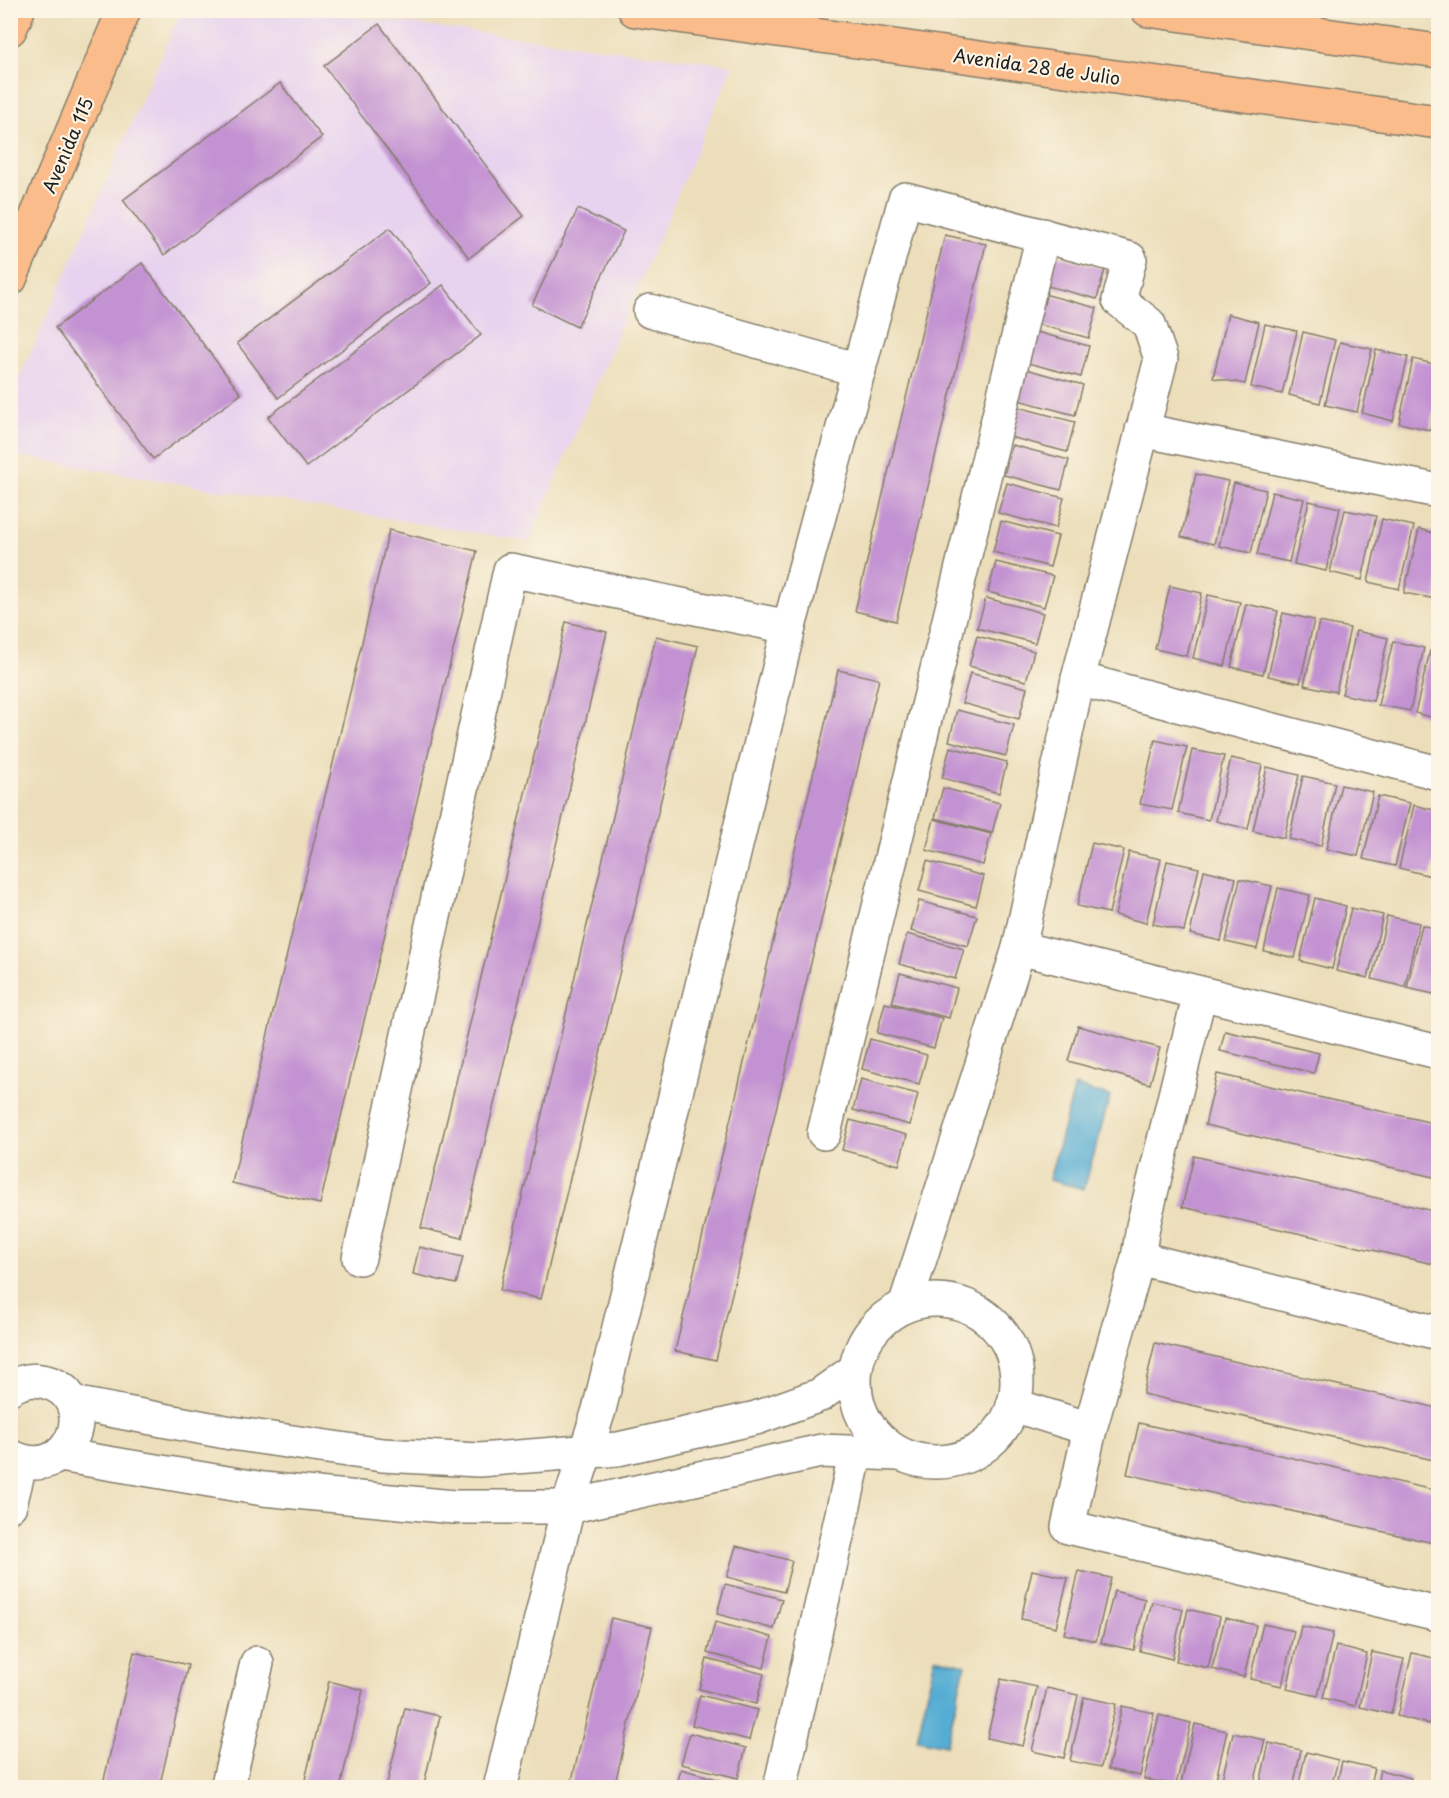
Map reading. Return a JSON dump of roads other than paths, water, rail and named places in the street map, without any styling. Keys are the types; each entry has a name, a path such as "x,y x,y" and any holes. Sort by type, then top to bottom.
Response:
{"main road":[{"path":"10,29 18,10"},
{"name":"Avenida 115","path":"10,279 124,10"},
{"name":"Avenida 28 de Julio","path":"635,10 1438,122"},
{"path":"1148,10 1438,51"}],"street":[{"path":"500,1788 568,1507 602,1399 789,627 905,199 1130,259 1119,300 1149,324 1161,359 1078,679 1019,948 905,1306"},
{"path":"824,1133 1043,236"},
{"path":"650,311 859,370"},
{"path":"1142,430 1438,491"},
{"path":"359,1258 510,570 789,627"},
{"path":"1078,679 1438,773"},
{"path":"1019,948 1438,1052"},
{"path":"1200,993 1143,1226 1138,1258 1090,1429 1068,1527 1438,1614"},
{"path":"1138,1258 1438,1333"},
{"path":"932,1300 961,1304 986,1317 1005,1338 1016,1364 1017,1392 1008,1419 993,1439 972,1454 948,1461 923,1462 899,1454 878,1440 864,1420 856,1396 855,1370 864,1344 881,1321 905,1306 932,1300"},
{"path":"73,1403 231,1433 382,1455 479,1460 618,1449 756,1418 820,1395 855,1370"},
{"path":"10,1388 25,1381 40,1380 53,1384 73,1403 77,1418 76,1432 70,1444 60,1455 48,1462 34,1464 16,1459 10,1505"},
{"path":"1013,1405 1090,1429"},
{"path":"60,1455 263,1489 454,1507 568,1507 821,1451 899,1454"},
{"path":"780,1788 856,1452"},
{"path":"227,1788 257,1663"}],"water":[{"path":"1075,1086 1110,1096 1084,1189 1049,1180"},
{"path":"935,1658 965,1665 946,1746 917,1740"}]}
